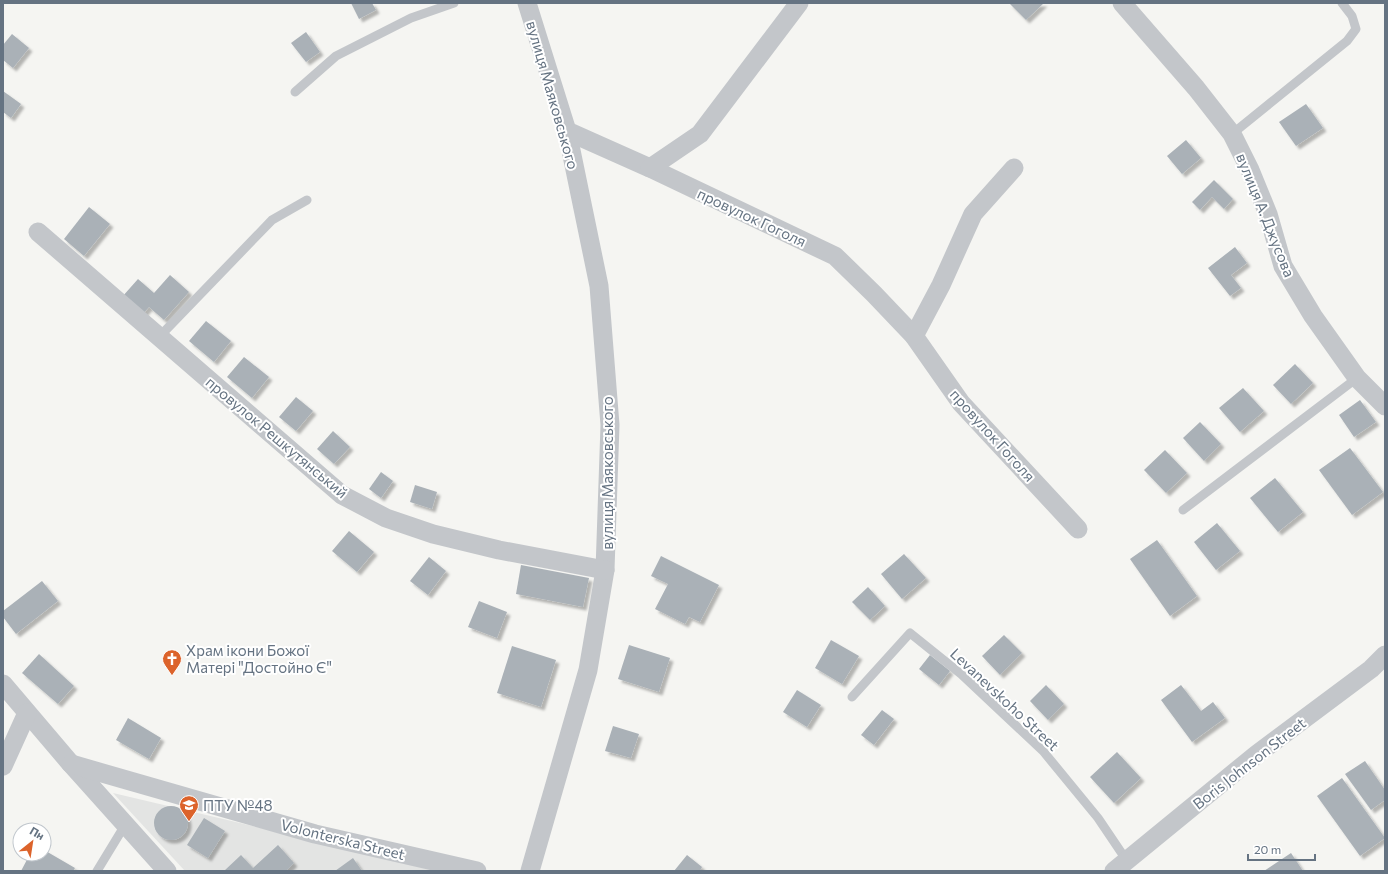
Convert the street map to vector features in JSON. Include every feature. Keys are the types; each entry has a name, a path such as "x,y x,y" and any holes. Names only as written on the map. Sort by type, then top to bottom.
{"street":[{"name":"вулиця Маяковського","path":"527,3 567,131 599,286 610,425 605,570 588,670 530,871"},
{"path":"650,168 700,134 799,3"},
{"name":"вулиця А. Джусова","path":"1122,3 1196,88 1232,134 1250,170 1268,214 1283,266 1313,316 1357,378 1385,406"},
{"name":"провулок Гоголя","path":"567,131 650,168 835,256 914,336 961,403 1078,529"},
{"path":"914,336 941,285 973,214 1014,168"},
{"name":"провулок Решкутянський","path":"38,232 342,495 386,518 433,534 499,550 605,570"},
{"name":"Boris Johnson Street","path":"1120,866 1257,754 1371,669 1385,655"},
{"path":"3,684 71,764 167,871"},
{"path":"3,766 27,713"},
{"name":"Volonterska Street","path":"71,764 315,834 477,871"}],"lane":[{"path":"295,92 336,56 411,18 454,3"},
{"path":"1232,134 1347,41 1356,29 1352,16 1342,3"},
{"path":"160,336 272,220 307,200"},
{"path":"1183,510 1357,378"},
{"name":"Levanevskoho Street","path":"852,697 910,633 961,674 1043,751 1098,818 1120,866"},
{"path":"97,871 125,825"}],"shaded area":[{"name":"ПТУ №48","path":"113,793 363,852 441,871 185,871"}],"building":[{"path":"351,3 372,3 376,10 359,19"},
{"path":"1009,3 1044,3 1026,20"},
{"path":"306,32 320,52 306,62 291,43"},
{"path":"12,34 29,48 13,68 3,60 3,45"},
{"path":"3,91 21,104 11,118 3,112"},
{"path":"1306,104 1323,128 1296,146 1279,122"},
{"path":"1186,140 1201,158 1182,174 1167,156"},
{"path":"1214,180 1233,199 1224,209 1212,197 1200,210 1192,202"},
{"path":"89,207 110,224 84,256 64,239"},
{"path":"1235,247 1247,263 1231,275 1241,288 1230,296 1208,268"},
{"path":"170,275 189,292 164,320 149,307 142,315 122,297 138,279 154,293"},
{"path":"206,321 231,341 214,362 189,341"},
{"path":"244,357 269,377 252,398 227,377"},
{"path":"1295,364 1313,383 1291,404 1273,385"},
{"path":"1243,388 1264,411 1240,432 1219,408"},
{"path":"296,397 313,411 296,431 279,417"},
{"path":"1360,400 1376,422 1354,437 1339,415"},
{"path":"1200,422 1221,444 1204,461 1183,438"},
{"path":"333,431 350,447 334,464 317,449"},
{"path":"1350,448 1383,492 1352,515 1319,470"},
{"path":"1165,450 1187,473 1166,493 1144,470"},
{"path":"381,472 393,481 381,498 369,489"},
{"path":"1275,478 1303,512 1278,532 1250,498"},
{"path":"415,485 437,492 432,509 410,502"},
{"path":"1217,523 1240,551 1216,570 1194,542"},
{"path":"349,531 374,552 357,572 332,551"},
{"path":"1157,540 1197,596 1170,616 1130,559"},
{"path":"904,554 926,578 902,599 881,574"},
{"path":"661,556 719,585 700,622 689,617 685,624 655,609 668,584 651,576"},
{"path":"429,557 446,571 428,595 410,581"},
{"path":"521,565 589,578 583,607 516,594"},
{"path":"42,581 58,601 16,634 3,617 3,611"},
{"path":"868,587 885,606 870,620 852,602"},
{"path":"479,601 507,612 497,638 468,627"},
{"path":"1004,635 1022,653 1000,675 982,656"},
{"path":"831,640 859,656 842,684 815,668"},
{"path":"629,645 670,658 659,692 618,679"},
{"path":"512,646 556,660 541,707 497,693"},
{"path":"39,654 74,686 58,704 22,673"},
{"path":"930,655 950,671 939,685 919,669"},
{"path":"1046,685 1064,704 1048,720 1030,701"},
{"path":"1181,685 1201,711 1213,702 1225,718 1192,742 1161,700"},
{"path":"797,690 821,705 807,727 783,712"},
{"path":"882,710 894,719 874,745 861,735"},
{"path":"128,718 161,738 149,759 116,740"},
{"path":"613,726 639,734 631,758 605,751"},
{"path":"1117,752 1141,778 1114,803 1090,777"},
{"path":"1365,761 1385,790 1385,800 1371,810 1345,774"},
{"path":"1342,778 1385,838 1360,856 1317,796"},
{"path":"171,806 183,811 188,823 183,835 171,840 159,835 154,823 159,811"},
{"path":"204,818 225,831 208,858 187,845"},
{"path":"278,845 294,863 286,871 224,871 241,855 253,868"},
{"path":"1291,853 1303,871 1264,871"},
{"path":"52,855 75,868 73,871 21,871 26,862 52,862"},
{"path":"687,855 702,867 700,871 674,871"},
{"path":"353,858 362,871 335,871"}],"place":[{"name":"Храм ікони Божої Матері \"Достойно Є\"","path":"172,676"},
{"name":"ПТУ №48","path":"189,822"}]}
